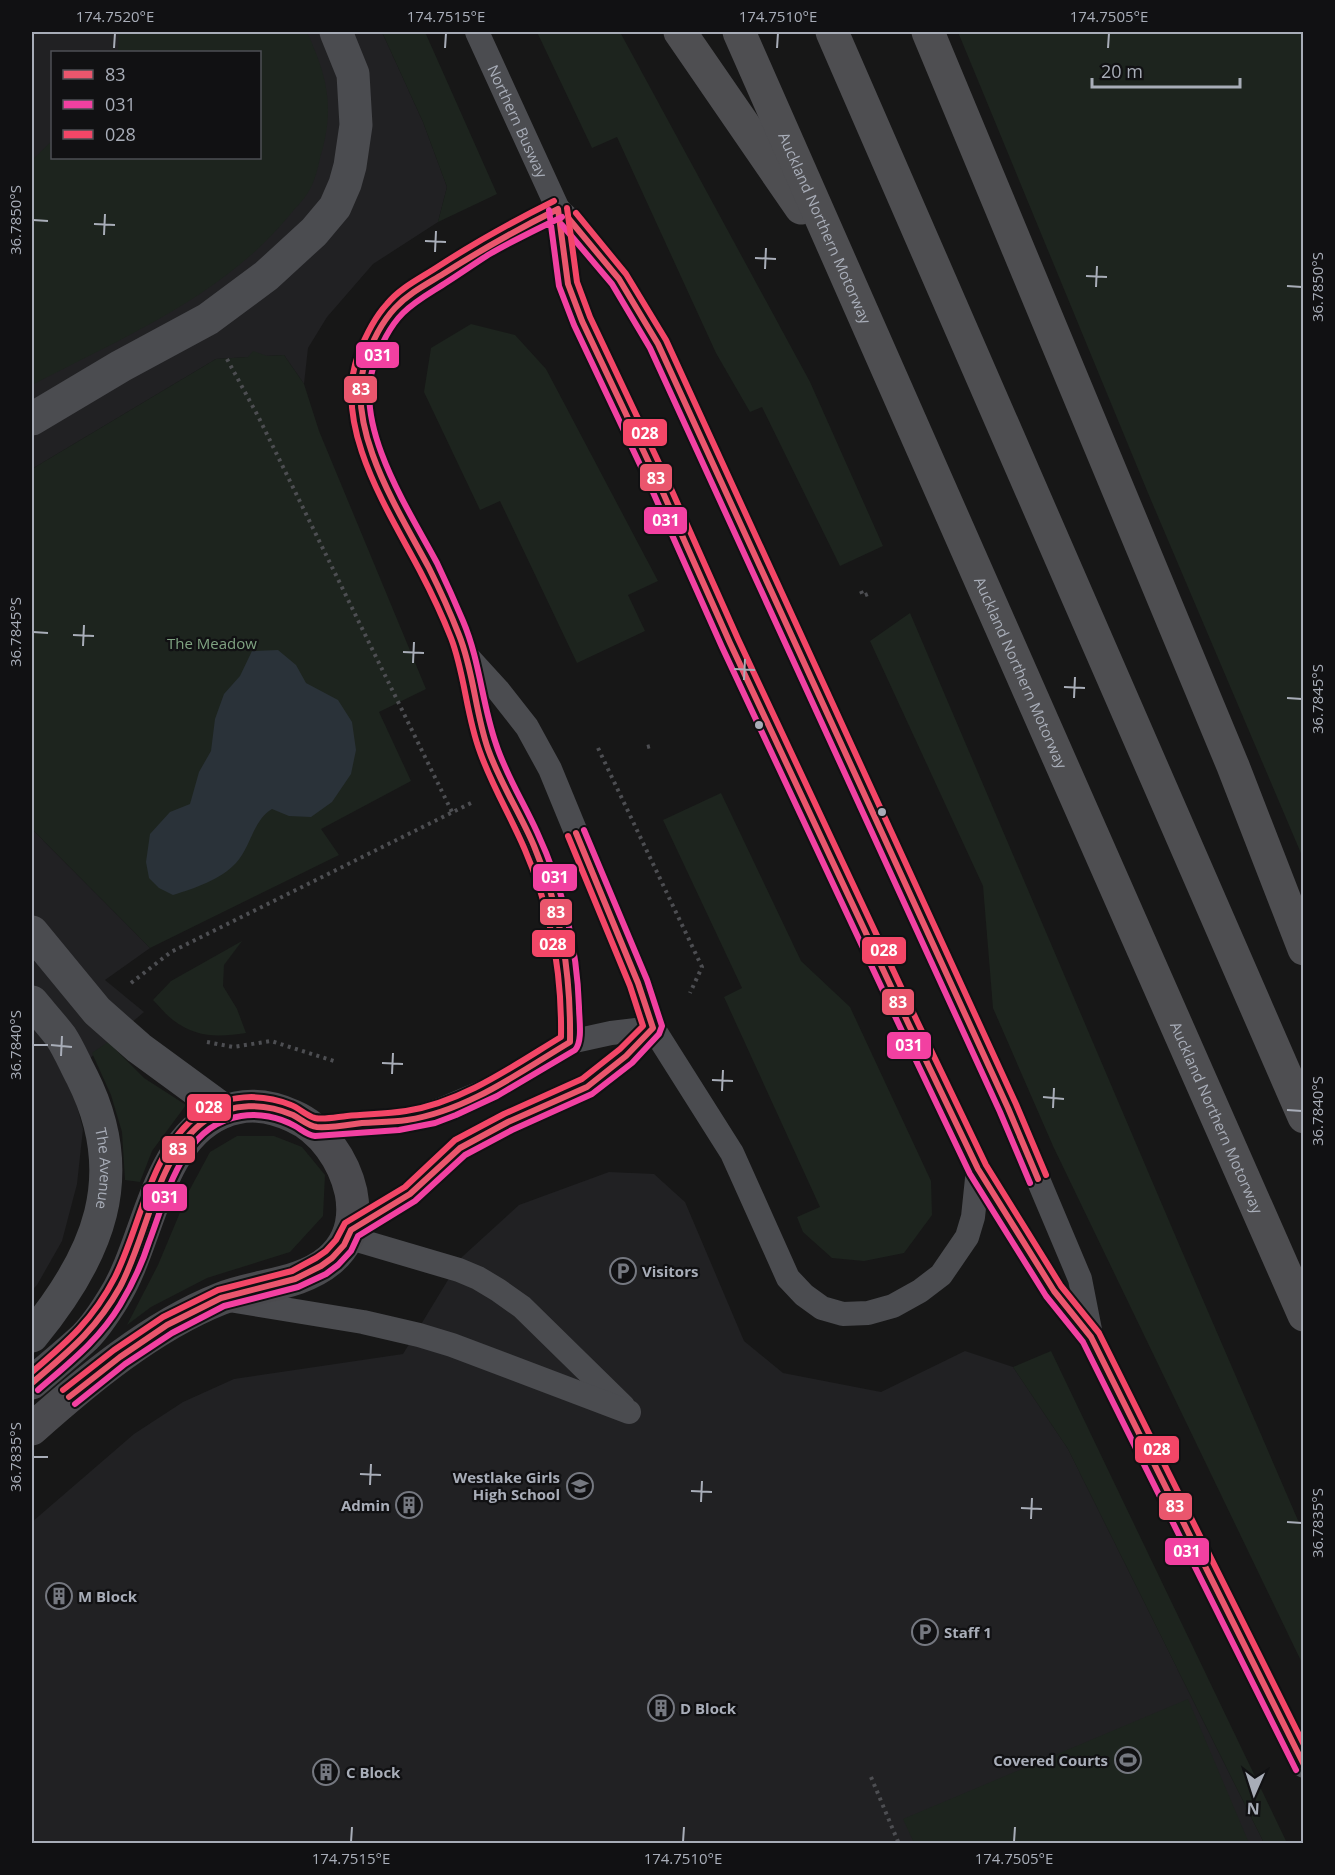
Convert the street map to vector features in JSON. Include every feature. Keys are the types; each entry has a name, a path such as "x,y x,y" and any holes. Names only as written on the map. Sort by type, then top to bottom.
{"highway":[{"path":"680,32 846,274"},
{"name":"Auckland Northern Motorway","path":"739,32 1304,1315"},
{"path":"832,32 1304,1117"},
{"path":"928,32 1233,766 1304,949"}],"street":[{"path":"32,419 121,366 208,319 266,276 315,232 335,207 350,166 356,125 353,74 336,32"},
{"path":"32,932 97,1011 139,1048 225,1112"},
{"name":"The Avenue","path":"32,1002 62,1039 90,1095 102,1128 106,1165 104,1198 97,1229 80,1269 57,1305 32,1336"},
{"path":"32,1383 86,1336 113,1300 126,1277 169,1166 183,1142 196,1128 208,1119 240,1106 272,1107 298,1118 326,1141 345,1172 353,1212 349,1234 344,1245 332,1258 295,1279 221,1298 167,1325 120,1357 32,1429"}],"lane":[{"name":"Northern Busway","path":"477,32 558,209 568,284 582,321 660,486 730,643 978,1169 1054,1291 1091,1337 1304,1766"},
{"name":"Northern Busway","path":"558,209 572,222 619,279 658,344 1008,1108 1080,1279 1091,1337"},
{"path":"558,209 496,240 420,288 395,308 380,329 362,371 360,392 369,447 382,478 440,591 467,656 475,700 488,749 534,845 548,880 566,952 571,1002 570,1042"},
{"path":"467,656 498,690 526,727 549,769 638,983 653,1028 732,1153 788,1278 804,1295 822,1308 843,1314 868,1313 892,1306 920,1291 941,1275 967,1237 973,1216 978,1169"},
{"path":"313,1128 406,1119 440,1110 492,1088 570,1042 611,1033 653,1028"},
{"path":"349,1234 410,1194 460,1149 508,1122 586,1087 626,1056 653,1028"},
{"path":"221,1298 338,1318 419,1335 452,1345 629,1412 522,1308 498,1290 459,1270 349,1234"}],"path":[{"path":"128,986 171,952 452,812 259,418 226,357"},
{"path":"861,591 864,596 868,594"},
{"path":"598,748 702,968 690,993"},
{"path":"201,1041 233,1047 271,1041 337,1062"},
{"path":"871,1777 899,1844"}],"shaded area":[{"path":"32,32 382,32 423,122 447,187 438,222 373,264 327,317 308,348 304,384 284,355 216,359 32,469"},
{"path":"278,650 296,665 306,683 338,700 352,722 356,750 351,774 332,802 311,817 289,816 272,809 260,820 241,857 230,869 207,883 173,895 159,888 149,878 146,862 150,834 170,812 190,804 199,772 211,751 215,719 224,694 240,676 252,651"},
{"path":"32,829 150,948 105,980 144,1012 69,1076 83,1129 77,1184 62,1241 32,1290"},
{"name":"Westlake Girls High School","path":"609,1172 654,1174 685,1202 744,1341 783,1373 881,1392 965,1351 1013,1367 1068,1449 1264,1843 32,1843 32,1522 134,1434 183,1402 234,1379 403,1354 462,1257 519,1205"}],"green space":[{"path":"119,32 307,32 320,64 327,94 325,140 310,189 262,245 233,270 202,293 169,313 32,385 32,160 51,142 51,159 261,159 261,51 118,51"},
{"path":"382,32 425,32 497,194 438,222 447,187 423,122"},
{"path":"537,32 620,32 810,382 883,546 840,566 762,407 750,412 716,353 617,137 592,148"},
{"path":"958,32 1303,32 1303,858 1148,493"},
{"path":"471,324 515,335 546,369 658,581 628,595 645,631 577,663 500,501 480,510 424,392 431,348"},
{"name":"The Meadow","path":"253,351 267,356 284,355 304,384 319,431 426,689 379,712 411,781 321,829 339,855 150,948 32,829 32,469 216,359 248,357"},
{"path":"910,613 1303,1532 1303,1665 1053,1146 993,1008 983,886 870,641"},
{"path":"721,793 801,961 850,1007 931,1181 932,1215 904,1253 864,1261 832,1258 803,1232 797,1217 820,1207 724,997 742,988 663,820"},
{"path":"242,941 224,965 223,986 237,1009 246,1033 208,1035 190,1030 170,1018 153,1000 171,981"},
{"path":"108,1042 144,1078 186,1105 152,1151 140,1182 125,1180 122,1132 111,1095 92,1053"},
{"path":"237,1136 274,1136 302,1147 325,1175 323,1216 290,1252 207,1278 151,1307 127,1325 158,1265 189,1191 210,1152"},
{"path":"1051,1351 1287,1843 1264,1843 1068,1449 1013,1367"},
{"name":"Covered Courts","path":"1188,1699 1249,1843 914,1843 903,1819"}],"transit line":[{"name":"028","path":"32,1372 68,1340 98,1306 115,1277 149,1189 169,1147 200,1113 221,1102 244,1097 280,1101 319,1119 406,1111 448,1100 467,1091 506,1071 561,1037 557,965 542,895 525,850 490,777 475,738 456,652 448,629 379,495 367,467 352,410 352,382 358,355 370,328 382,309 412,283 481,240 554,201"},
{"name":"028","path":"567,208 577,282 590,317 668,482 738,639 986,1165 1061,1286 1099,1333 1304,1745"},
{"name":"83","path":"558,209 568,284 582,321 660,486 730,643 978,1169 1054,1291 1091,1337 1304,1765"},
{"name":"83","path":"32,1383 80,1340 111,1302 130,1266 164,1175 175,1154 189,1135 206,1120 227,1110 249,1106 282,1111 317,1127 401,1121 429,1115 472,1099 570,1042 566,967 558,918 551,894 534,846 488,749 468,663 456,626 378,469 368,442 362,415 361,388 365,363 373,341 385,320 400,303 418,289 471,257 558,209"},
{"name":"031","path":"549,210 559,286 574,325 652,490 722,647 970,1174 1046,1296 1083,1342 1296,1770"},
{"name":"028","path":"576,213 626,274 666,340 1016,1104 1046,1175"},
{"name":"031","path":"38,1390 83,1350 112,1318 140,1266 170,1184 180,1165 191,1147 204,1133 221,1122 248,1115 269,1116 315,1136 399,1130 435,1123 497,1096 575,1050 577,1046 580,1030 578,984 572,940 561,896 546,853 500,755 463,621 437,563 400,495 378,443 371,417 369,392 373,368 381,346 393,325 408,308 488,255 562,217"},
{"name":"83","path":"569,219 619,279 658,344 1008,1108 1038,1179"},
{"name":"031","path":"562,225 612,284 650,348 1000,1112 1030,1183"},
{"name":"031","path":"75,1404 125,1364 172,1333 224,1306 298,1287 326,1274 351,1251 358,1236 415,1201 465,1155 512,1130 592,1094 632,1063 659,1034 662,1026 647,980 584,830"},
{"name":"83","path":"69,1397 120,1357 167,1325 221,1298 295,1279 321,1266 344,1245 351,1230 410,1194 460,1148 508,1122 587,1087 626,1056 653,1028 638,983 576,833"},
{"name":"028","path":"63,1390 114,1350 163,1317 218,1290 292,1271 316,1258 336,1240 345,1223 405,1187 455,1140 504,1114 582,1079 620,1049 643,1026 630,986 568,836"}],"place":[{"name":"Visitors","path":"623,1271"},
{"name":"Westlake Girls High School","path":"580,1486"},
{"name":"Admin","path":"409,1505"},
{"name":"M Block","path":"59,1596"},
{"name":"Staff 1","path":"925,1632"},
{"name":"D Block","path":"661,1708"},
{"name":"Covered Courts","path":"1128,1760"},
{"name":"C Block","path":"326,1772"}]}
